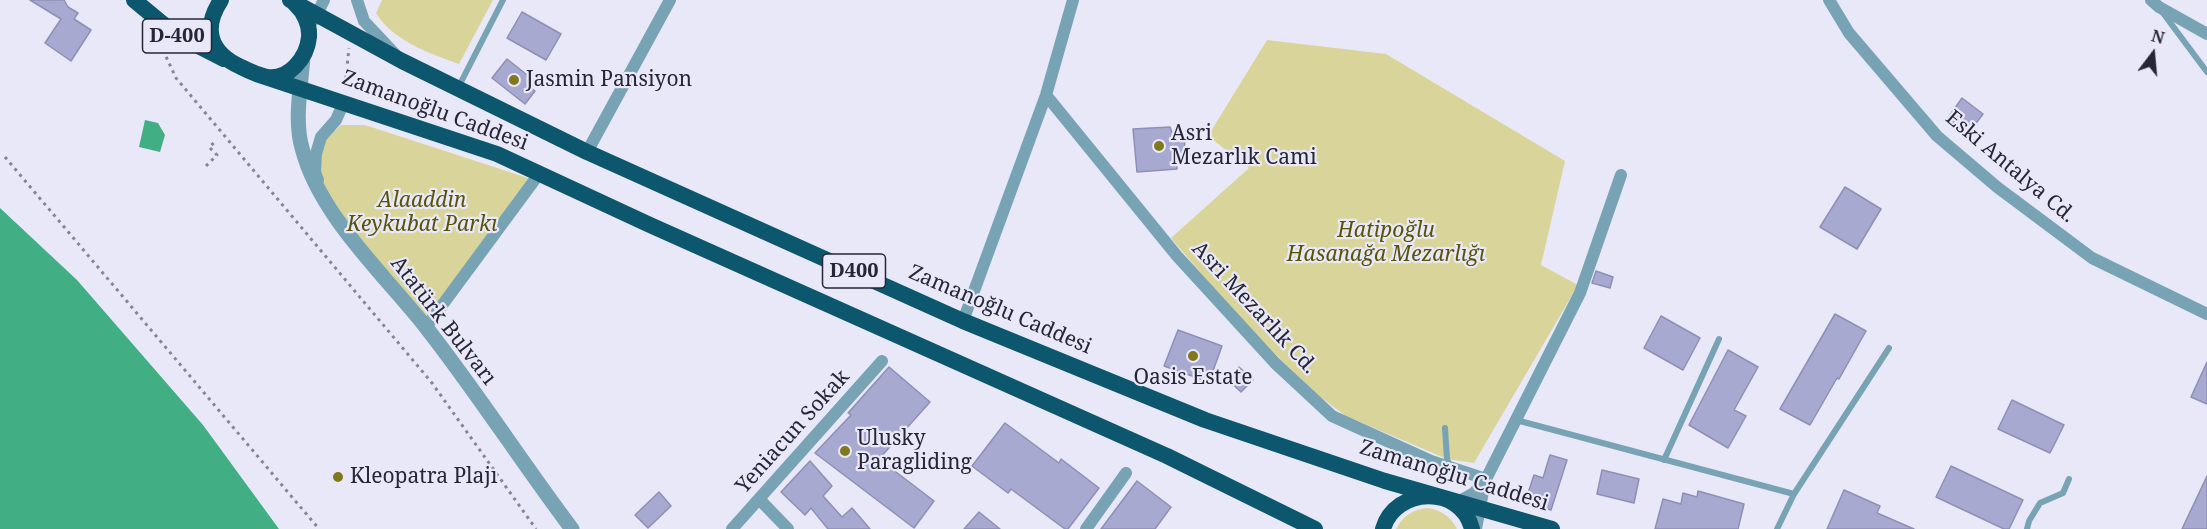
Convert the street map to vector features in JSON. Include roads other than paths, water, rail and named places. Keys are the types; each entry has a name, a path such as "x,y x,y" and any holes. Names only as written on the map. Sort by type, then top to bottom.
{"highway":[{"name":"D-400","path":"134,0 175,34 227,61"},
{"path":"220,0 210,24 212,38 218,51 227,61"},
{"path":"256,74 269,77 282,75 294,68 303,57 308,45 309,32 306,18 290,0"},
{"name":"Zamanoğlu Caddesi","path":"290,0 320,7 350,32 402,61 587,152 963,321 1205,420 1385,481 1552,529"},
{"name":"Zamanoğlu Caddesi","path":"227,61 256,74 497,154 1167,456 1315,529"},
{"path":"1383,529 1395,508 1407,500 1422,495 1438,496 1452,502 1463,512 1474,529"}],"street":[{"path":"357,0 364,21 402,61"},
{"path":"587,152 670,0"},
{"path":"963,321 1046,94 1073,0"},
{"name":"Eski Antalya Cd.","path":"1829,0 1849,33 1937,136 1997,187 2092,258 2207,314"},
{"path":"2155,4 2207,34"},
{"path":"309,32 320,7"},
{"name":"Atatürk Bulvarı","path":"303,57 299,111 301,147 314,183 345,231 426,327 573,529"},
{"name":"Asri Mezarlık Cd.","path":"1046,94 1177,256 1275,363 1332,416 1431,461 1486,479"},
{"path":"324,198 315,172 316,153 321,137 336,120 344,102"},
{"path":"426,327 539,174"},
{"path":"1458,502 1474,493 1486,479 1580,292 1621,176"},
{"name":"Yeniacun Sokak","path":"732,529 882,361"},
{"path":"1086,529 1126,473"},
{"path":"1474,529 1486,479"},
{"path":"759,499 788,529"}],"lane":[{"path":"457,88 503,0"},
{"path":"2155,4 2207,72"},
{"path":"1664,460 1719,339"},
{"path":"1777,529 1794,494 1889,348"},
{"path":"1515,420 1794,494"},
{"path":"1445,428 1447,459 1451,466"},
{"path":"2027,529 2040,503 2063,493 2069,479"}],"place":[{"name":"Jasmin Pansiyon","path":"514,80"},
{"name":"Asri Mezarlık Cami","path":"1159,146"},
{"name":"Oasis Estate","path":"1193,356"},
{"name":"Ulusky Paragliding","path":"845,451"},
{"name":"Kleopatra Plajı","path":"338,477"}],"park label":[{"name":"Alaaddin Keykubat Parkı","path":"422,213"},
{"name":"Hatipoğlu Hasanağa Mezarlığı","path":"1386,243"}]}
